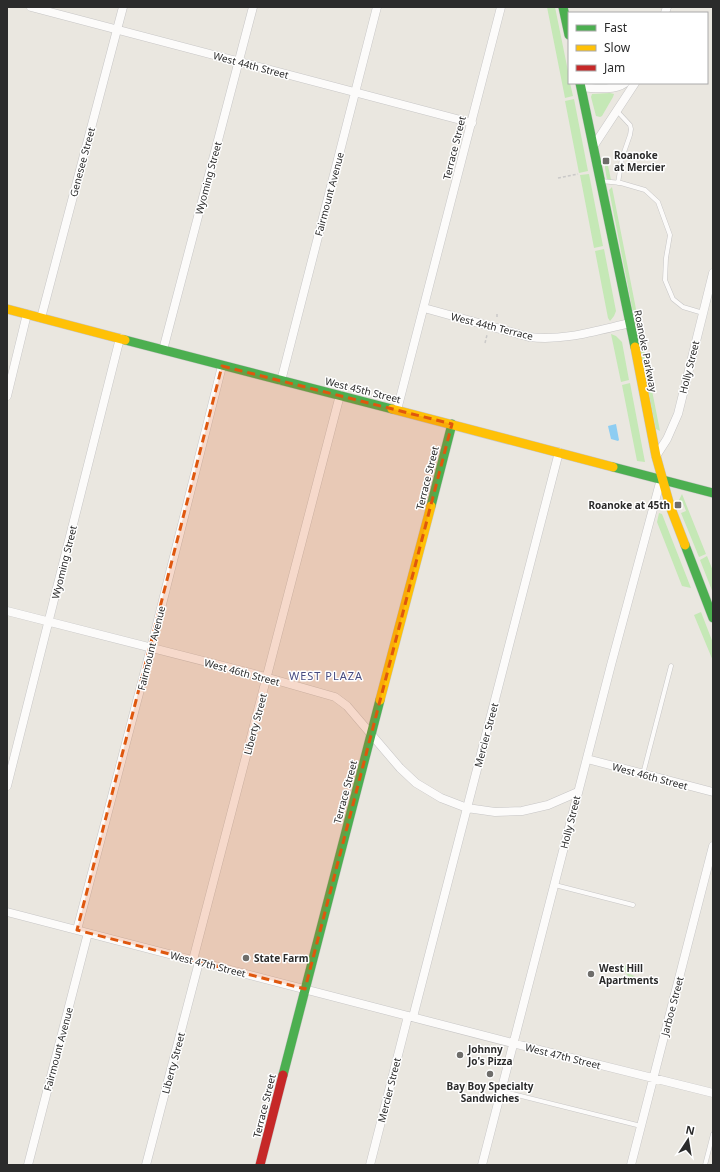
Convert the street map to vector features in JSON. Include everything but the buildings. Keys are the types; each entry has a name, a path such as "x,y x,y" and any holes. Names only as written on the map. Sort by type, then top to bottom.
{"street":[{"name":"West 44th Street","path":"31,7 472,123"},
{"name":"Genesee Street","path":"41,318 123,7"},
{"name":"Wyoming Street","path":"163,350 253,7"},
{"name":"Fairmount Avenue","path":"281,380 378,7"},
{"name":"Terrace Street","path":"397,410 501,7"},
{"path":"563,7 568,30"},
{"path":"580,85 612,88 624,84"},
{"path":"594,147 634,84"},
{"name":"Roanoke Parkway","path":"580,85 594,147 661,479 713,618"},
{"name":"Holly Street","path":"656,456 667,439 678,414 713,273"},
{"name":"West 44th Terrace","path":"424,308 529,337 545,339 568,337 630,324"},
{"name":"West 45th Street","path":"7,309 222,366 340,395 713,492"},
{"path":"7,396 27,314"},
{"name":"Wyoming Street","path":"7,786 120,338"},
{"name":"Fairmount Avenue","path":"77,930 151,648 222,366"},
{"name":"Liberty Street","path":"146,1165 267,678 340,395"},
{"name":"Terrace Street","path":"260,1165 452,424"},
{"name":"Mercier Street","path":"370,1165 467,808 560,452"},
{"name":"Holly Street","path":"482,1165 512,1043 661,479"},
{"name":"West 46th Street","path":"7,611 335,697 347,706 400,768 416,783 441,798 467,808 495,812 522,811 548,804 578,792"},
{"name":"West 46th Street","path":"587,759 713,792"},
{"name":"Jarboe Street","path":"631,1165 713,846"},
{"name":"West 47th Street","path":"7,912 512,1043 713,1093"},
{"name":"Fairmount Avenue","path":"28,1165 88,933"}],"lane":[{"path":"617,111 630,125 631,129 622,158 618,183"},
{"path":"600,181 618,183 645,190 658,202 670,235 664,280 673,299 683,307 703,313"},
{"path":"643,774 671,666"},
{"path":"554,885 633,905"},
{"path":"500,1091 641,1126"},
{"path":"705,1165 713,1134"}],"path":[{"path":"558,178 578,174"},
{"path":"485,342 488,334"}],"highlighted area":[{"path":"222,366 452,424 305,989 77,930"}],"green space":[{"path":"547,7 555,7 568,71 568,84 570,84 573,96 565,98"},
{"path":"592,94 614,94 613,97 602,116 596,116 591,97"},
{"path":"574,99 588,171 579,173 565,101"},
{"path":"606,156 611,180 607,180 605,168"},
{"path":"589,174 603,246 594,248 580,175"},
{"path":"612,187 660,431 656,429 609,190"},
{"path":"604,249 616,311 610,321 608,318 595,251"},
{"path":"611,334 616,336 622,342 629,380 621,382"},
{"path":"630,383 645,462 637,461 622,385"},
{"path":"682,494 706,554 699,557 681,513 686,511 683,503 680,504 679,500"},
{"path":"659,513 662,514 691,588 682,586 657,522"},
{"path":"707,556 713,571 713,593 700,560"},
{"path":"701,612 713,643 713,661 694,615"},
{"path":"624,965 631,967 629,974 635,976 634,982 631,981 623,968"}],"water":[{"path":"616,424 618,441 611,439 608,426"}],"traffic: fast":[{"path":"563,7 568,30"},
{"path":"580,84 635,347"},
{"path":"125,340 392,409"},
{"path":"431,506 452,424"},
{"path":"613,467 713,493"},
{"path":"685,545 713,618"},
{"path":"283,1075 380,700"}],"traffic: slow":[{"path":"7,309 125,340"},
{"path":"635,347 656,456 670,506 685,545"},
{"path":"392,409 613,467"},
{"path":"380,700 431,506"}],"traffic: jam":[{"path":"260,1165 283,1075"}],"place":[{"name":"Roanoke at Mercier","path":"606,161"},
{"name":"Roanoke at 45th","path":"678,505"},
{"name":"State Farm","path":"246,958"},
{"name":"West Hill Apartments","path":"591,974"},
{"name":"Johnny Jo's Pizza","path":"460,1055"},
{"name":"Bay Boy Specialty Sandwiches","path":"490,1074"}],"district":[{"name":"WEST PLAZA","path":"326,675"}]}
